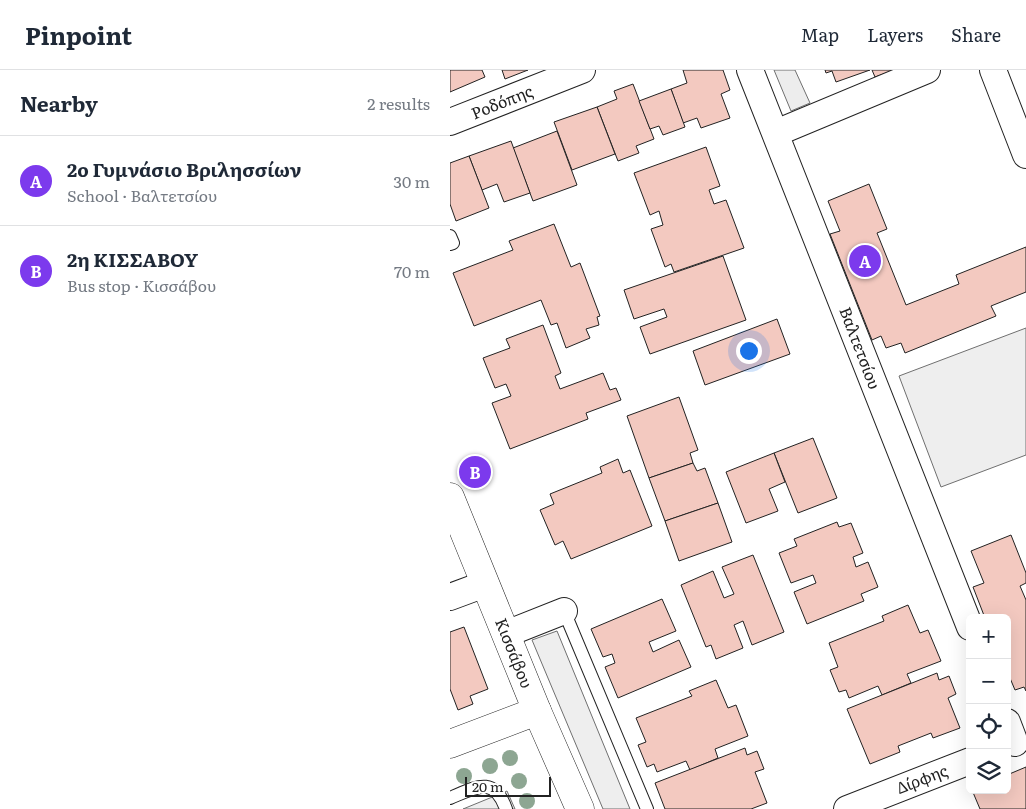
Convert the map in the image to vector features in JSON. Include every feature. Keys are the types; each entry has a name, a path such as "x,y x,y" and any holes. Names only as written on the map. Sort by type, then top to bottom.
{"street":[{"name":"Ροδόπης","path":"450,122 582,70"},
{"name":"Βαλτετσίου","path":"750,70 966,617"},
{"path":"776,133 927,70"},
{"path":"993,70 1026,155"},
{"name":"Κισσάβου","path":"450,497 537,711 580,809"},
{"path":"450,597 486,584"},
{"path":"506,634 564,611"},
{"path":"450,744 537,711"},
{"name":"Δίρφης","path":"847,809 966,763"}],"lane":[{"path":"450,236 453,243 450,244"},
{"path":"564,611 647,809"},
{"path":"450,798 475,787 486,786 495,789 501,796 506,809"}],"shaded area":[{"path":"774,70 795,70 810,103 791,111"},
{"path":"1026,328 1026,455 941,487 899,376"},
{"path":"557,631 630,809 603,809 532,640"},
{"path":"507,791 515,809 463,809"}],"building":[{"path":"450,70 482,70 485,77 450,92"},
{"path":"502,70 528,70 505,79"},
{"path":"683,70 723,70 730,90 721,94 730,118 701,128 697,118 683,123 671,89 687,83"},
{"path":"825,70 870,70 836,82 832,71 826,73"},
{"path":"872,70 895,70 875,77"},
{"path":"633,84 654,139 636,146 639,153 618,161 597,107 617,99 614,91"},
{"path":"671,89 685,127 663,135 659,126 650,129 639,101"},
{"path":"597,107 615,154 572,170 554,122"},
{"path":"557,131 577,185 533,201 513,148"},
{"path":"511,141 530,193 504,202 497,184 482,190 469,156"},
{"path":"706,147 720,186 709,190 714,204 726,200 744,248 674,272 671,264 665,267 651,229 663,225 659,211 650,215 634,173"},
{"path":"469,156 489,208 456,221 450,204 450,163"},
{"path":"869,184 887,229 877,233 906,305 959,284 956,275 1026,247 1026,292 991,306 996,316 905,353 901,343 886,348 881,336 872,340 830,234 840,231 828,201"},
{"path":"554,224 571,267 580,263 600,316 597,317 599,325 586,329 590,338 566,348 557,323 551,325 541,300 474,326 453,273 513,250 509,241"},
{"path":"723,256 746,320 650,354 640,327 667,317 664,309 634,319 624,290"},
{"path":"777,319 790,354 705,385 693,351"},
{"path":"543,325 561,373 555,376 560,389 603,373 610,390 616,388 621,400 586,413 588,419 510,449 492,403 511,396 506,384 495,388 483,358 510,348 506,339"},
{"path":"679,397 698,450 690,453 693,463 649,478 627,416"},
{"path":"813,438 837,498 798,513 774,453"},
{"path":"774,453 785,482 769,489 778,511 746,523 726,472"},
{"path":"618,459 623,473 630,470 652,526 571,559 563,541 555,545 540,510 554,504 550,494 602,473 600,467"},
{"path":"693,463 697,471 705,468 718,503 665,521 649,478"},
{"path":"718,503 732,542 679,561 665,521"},
{"path":"837,522 839,527 851,523 863,553 853,557 856,567 868,562 878,587 861,594 864,601 807,624 794,592 816,583 813,575 791,583 779,553 797,546 794,539"},
{"path":"1011,535 1026,573 1026,583 1020,586 1026,600 1026,691 1024,687 1015,690 1011,680 1011,614 983,614 973,587 984,583 971,551"},
{"path":"753,555 784,632 752,645 743,621 734,625 743,648 716,659 711,645 706,647 681,585 713,571 724,598 734,594 722,567"},
{"path":"662,599 676,631 649,642 653,652 679,640 691,667 618,698 605,667 615,663 612,654 603,657 591,629"},
{"path":"908,605 920,633 928,630 941,661 907,674 911,683 882,695 878,686 849,698 846,690 839,692 830,670 838,667 829,643 884,621 882,616"},
{"path":"464,627 488,689 470,696 473,704 458,710 450,689 450,632"},
{"path":"937,673 939,680 949,676 956,694 948,698 960,728 933,738 931,733 898,746 900,752 870,764 847,709"},
{"path":"716,680 728,708 736,705 748,736 715,749 718,758 690,770 686,761 657,772 654,764 647,767 638,745 646,742 636,718 692,696 689,691"},
{"path":"745,748 747,755 757,751 764,769 755,772 767,803 751,809 665,809 655,783"},
{"path":"1026,767 1026,809 980,809 974,794 1011,794 1011,773"}],"place":[{"name":"2ο Γυμνάσιο Βριλησσίων","path":"865,261"},
{"name":"2η ΚΙΣΣΑΒΟΥ","path":"475,472"}]}
